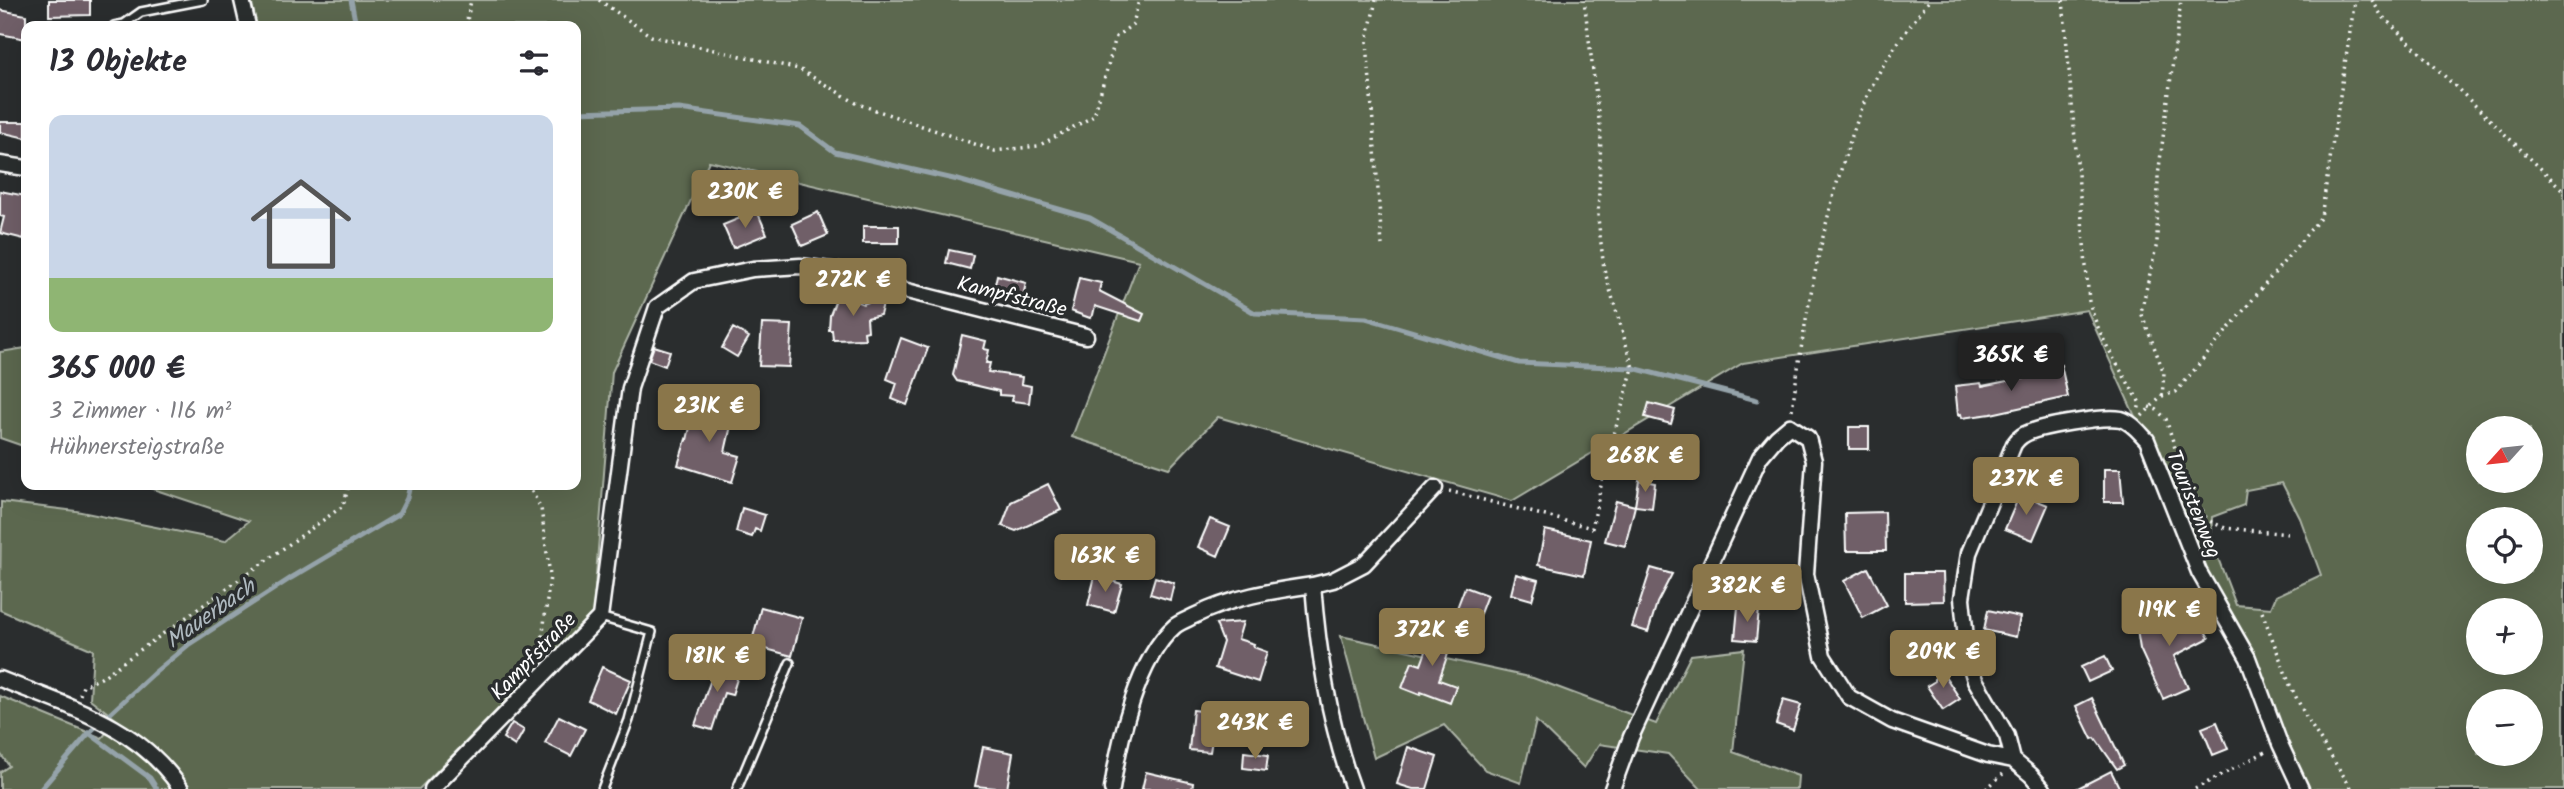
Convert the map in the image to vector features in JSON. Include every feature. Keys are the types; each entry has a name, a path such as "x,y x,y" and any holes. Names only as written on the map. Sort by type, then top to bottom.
{"street":[{"path":"242,0 247,21"},
{"path":"0,164 21,168"},
{"name":"Kampfstraße","path":"432,789 600,617 630,388 657,307 694,281 753,269 800,266 845,272 903,290 1086,336"},
{"path":"2043,789 2013,760 2007,736 1975,680 1968,659 1962,598 1969,553 2014,444 2020,436 2087,420 2121,419 2134,426"},
{"path":"1612,789 1631,737 1760,457 1790,426 1808,438 1814,461 1806,574 1823,656 1849,697 1892,721 1988,755 2013,760"},
{"name":"Touristenweg","path":"2134,426 2147,440 2199,572 2248,657 2280,744 2301,789"},
{"path":"1112,789 1132,701 1153,651 1176,625 1215,606 1264,592 1333,580 1364,564 1435,488"},
{"path":"1313,585 1316,633 1323,670 1353,789"},
{"path":"0,679 75,709 125,733 155,756 181,789"}],"lane":[{"path":"128,21 141,12 203,0"},
{"path":"600,617 652,632 629,720 602,789"},
{"path":"737,789 790,663"}],"path":[{"path":"467,21 471,0"},
{"path":"602,1 652,36 799,69 859,104 995,151 1038,146 1094,116 1116,37 1133,24 1139,0"},
{"path":"1377,0 1367,41 1382,246"},
{"path":"1435,488 1592,528 1606,462 1633,368 1604,269 1598,218 1601,135 1584,0"},
{"path":"1790,426 1803,330 1825,225 1863,106 1901,36 1930,0"},
{"path":"2063,0 2089,301 2112,357 2140,403 2134,426"},
{"path":"2162,396 2164,373 2141,312 2157,243 2158,176 2181,0"},
{"path":"2289,534 2225,528 2207,520 2179,464 2166,419 2157,410 2149,407 2162,396 2176,392 2321,217 2355,0"},
{"path":"2372,0 2381,15 2564,191"},
{"path":"75,709 83,686 101,678 133,656 343,506 348,490"},
{"path":"531,490 541,508 550,576 537,681"},
{"path":"2182,528 2207,520"},
{"path":"2262,612 2290,685 2307,719 2351,789"},
{"path":"2195,789 2280,744"}],"green space":[{"path":"251,0 2564,0 2564,789 2303,789 2087,310 1743,363 1512,501 1218,417 1169,468 1072,437 1139,261 709,161 612,372 593,613 419,789 0,789 0,772 9,766 0,753 0,696 102,738 117,720 90,699 93,650 0,610 1,502 76,511 225,541 249,521 156,490 581,490 581,21 256,21","holes":["2282,483 2300,518 2321,575 2276,596 2271,608 2236,605 2211,540 2212,517 2244,505 2246,490"]},
{"path":"21,349 21,445 0,438 0,352"},
{"path":"1341,636 1533,678 1656,724 1691,655 1744,649 1733,752 1798,776 1797,789 1701,789 1668,754 1599,744 1584,768 1536,721 1521,783 1485,770 1444,725 1374,758"}],"building":[{"path":"49,0 90,0 90,15 49,16"},
{"path":"0,10 26,15 26,21 21,21 21,38 0,34"},
{"path":"0,122 21,122 21,137 0,132"},
{"path":"0,191 21,195 21,238 0,233 4,217 0,216"},
{"path":"757,211 767,234 733,248 723,225"},
{"path":"818,212 828,235 802,246 792,224"},
{"path":"863,226 899,226 899,243 863,243"},
{"path":"949,250 973,255 970,269 946,263"},
{"path":"997,275 1026,283 1022,301 993,293"},
{"path":"1079,278 1101,283 1099,291 1144,314 1141,321 1095,306 1090,318 1071,311"},
{"path":"838,294 863,304 885,296 880,315 867,318 868,331 864,332 865,339 833,340 832,330 829,330 830,315"},
{"path":"762,324 792,325 789,367 759,366"},
{"path":"733,328 749,337 737,357 722,348"},
{"path":"962,335 986,341 984,349 989,350 986,363 990,363 988,372 1022,377 1021,384 1031,386 1029,403 1012,401 1013,396 999,395 999,391 957,381 953,375"},
{"path":"901,338 928,348 907,405 892,399 897,383 887,379"},
{"path":"654,346 670,351 665,366 649,360"},
{"path":"2061,365 2068,397 1991,414 1962,418 1961,414 1958,415 1955,386 1981,383 1982,386 2032,376 2031,371"},
{"path":"696,402 725,409 723,419 732,421 725,452 740,456 732,482 678,465"},
{"path":"1649,403 1675,410 1671,424 1645,417"},
{"path":"1849,427 1869,427 1869,449 1849,449"},
{"path":"2104,469 2120,469 2123,502 2104,502"},
{"path":"1639,480 1655,483 1652,508 1635,506"},
{"path":"1048,484 1061,510 1016,531 1002,526 1011,502"},
{"path":"2020,494 2048,505 2033,540 2005,529"},
{"path":"1616,501 1635,506 1625,546 1605,541"},
{"path":"742,508 765,515 760,531 755,529 752,537 736,532"},
{"path":"1885,512 1886,551 1846,551 1845,513"},
{"path":"1210,519 1230,527 1218,556 1198,547"},
{"path":"1545,530 1591,540 1584,575 1538,565"},
{"path":"1651,568 1672,574 1657,603 1648,632 1632,627"},
{"path":"1868,568 1887,605 1863,618 1844,581"},
{"path":"1905,573 1943,573 1944,601 1905,602"},
{"path":"1516,574 1538,580 1532,600 1511,594"},
{"path":"1095,576 1122,584 1114,612 1088,605"},
{"path":"1155,577 1174,583 1170,600 1150,594"},
{"path":"1465,587 1487,595 1473,632 1451,624"},
{"path":"2170,595 2185,630 2200,622 2209,638 2174,656 2188,688 2163,699 2140,649 2137,630 2167,625 2157,601"},
{"path":"761,607 802,618 792,656 751,645"},
{"path":"1738,607 1759,609 1756,641 1735,639"},
{"path":"1988,610 2020,617 2016,637 1984,630"},
{"path":"1243,622 1238,639 1267,652 1258,682 1215,668 1223,642 1216,624"},
{"path":"1435,626 1455,633 1439,680 1456,686 1450,703 1402,688 1412,662 1421,665"},
{"path":"2105,656 2112,671 2088,682 2081,667"},
{"path":"717,662 740,669 732,695 724,693 712,730 695,725"},
{"path":"1936,662 1960,699 1943,710 1927,686 1935,681"},
{"path":"602,667 631,680 616,714 588,700"},
{"path":"2092,698 2124,765 2117,769 2095,738 2092,739 2076,706"},
{"path":"1783,700 1801,705 1793,730 1776,724"},
{"path":"1193,710 1230,714 1228,741 1212,740 1210,752 1189,750"},
{"path":"559,716 585,729 571,756 545,743"},
{"path":"2217,722 2228,749 2213,755 2202,728"},
{"path":"512,723 524,730 515,746 503,738"},
{"path":"983,747 1013,753 1007,789 975,786"},
{"path":"1408,747 1437,757 1427,789 1413,789 1397,784"},
{"path":"1244,752 1268,755 1266,771 1243,768"},
{"path":"2111,771 2120,789 2076,789"},
{"path":"1146,772 1193,783 1192,789 1142,789"}],"waterway":[{"name":"Mauerbach","path":"351,0 355,21"},
{"path":"581,112 679,109 800,126 835,152 958,180 1090,218 1255,313 1366,318 1519,363 1633,368 1757,400"},
{"name":"Mauerbach","path":"41,789 89,733 188,645 291,578 399,514 409,490"},
{"path":"89,733 150,778 157,789"}]}
